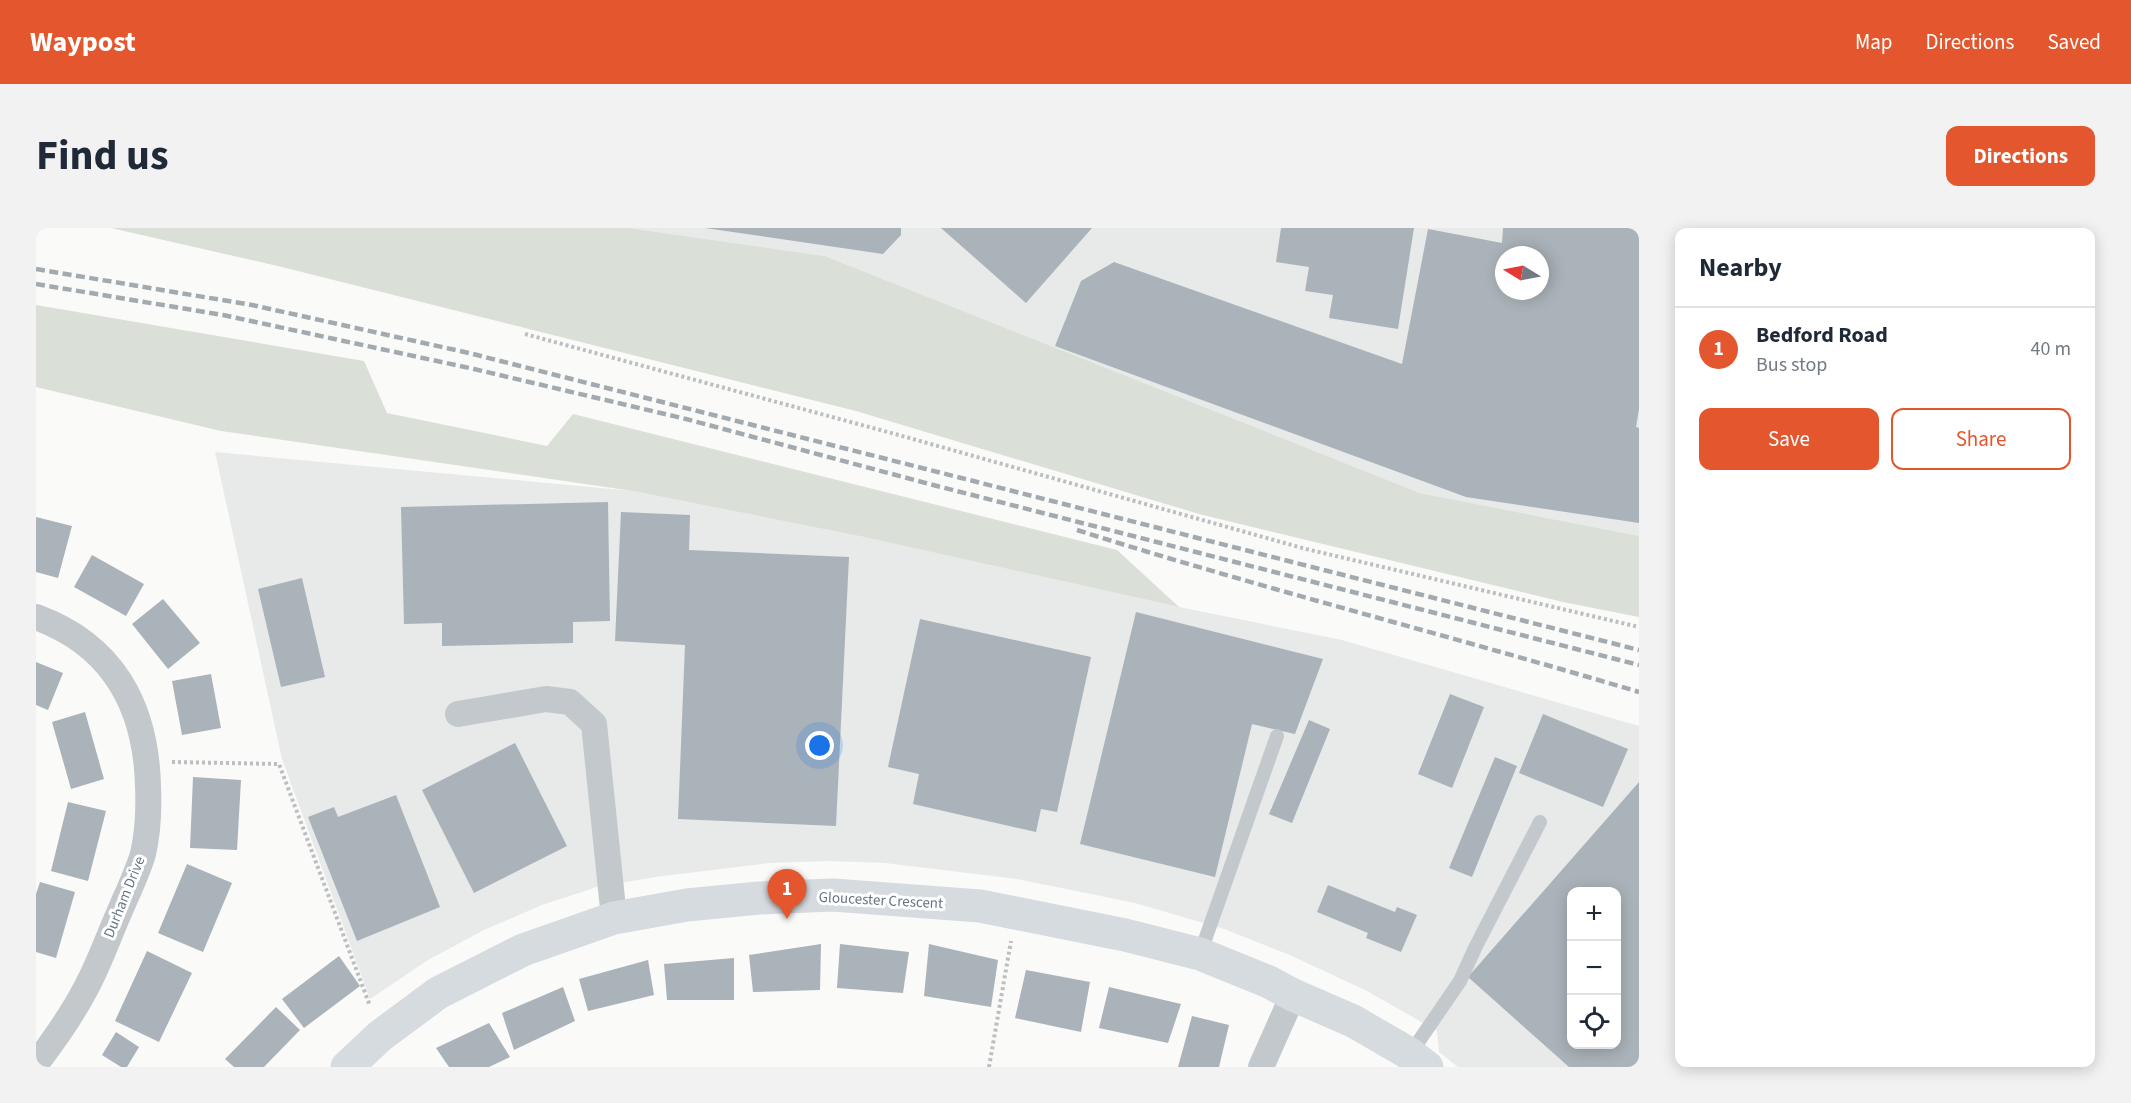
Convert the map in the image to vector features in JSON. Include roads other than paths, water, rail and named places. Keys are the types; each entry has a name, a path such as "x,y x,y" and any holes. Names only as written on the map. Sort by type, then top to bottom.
{"street":[{"name":"Durham Drive","path":"36,617 55,624 79,638 100,656 124,686 139,719 148,762 149,808 140,862 87,987 61,1031 36,1064"},
{"path":"458,714 546,699 570,702 594,724 614,918"},
{"name":"Gloucester Crescent","path":"347,1067 380,1036 438,993 523,950 614,918 699,904 759,898 833,895 980,906 1125,935 1200,954 1269,982 1353,1021 1419,1060"},
{"path":"1261,1067 1293,995"}],"lane":[{"path":"1200,954 1277,736"},
{"path":"1419,1060 1540,822"}],"railway":[{"path":"36,269 252,305 469,353 1639,650"},
{"path":"36,284 223,315 474,369 686,419 937,486 1639,665"},
{"path":"1077,530 1639,692"}],"place":[{"name":"Bedford Road","path":"787,919"}]}
